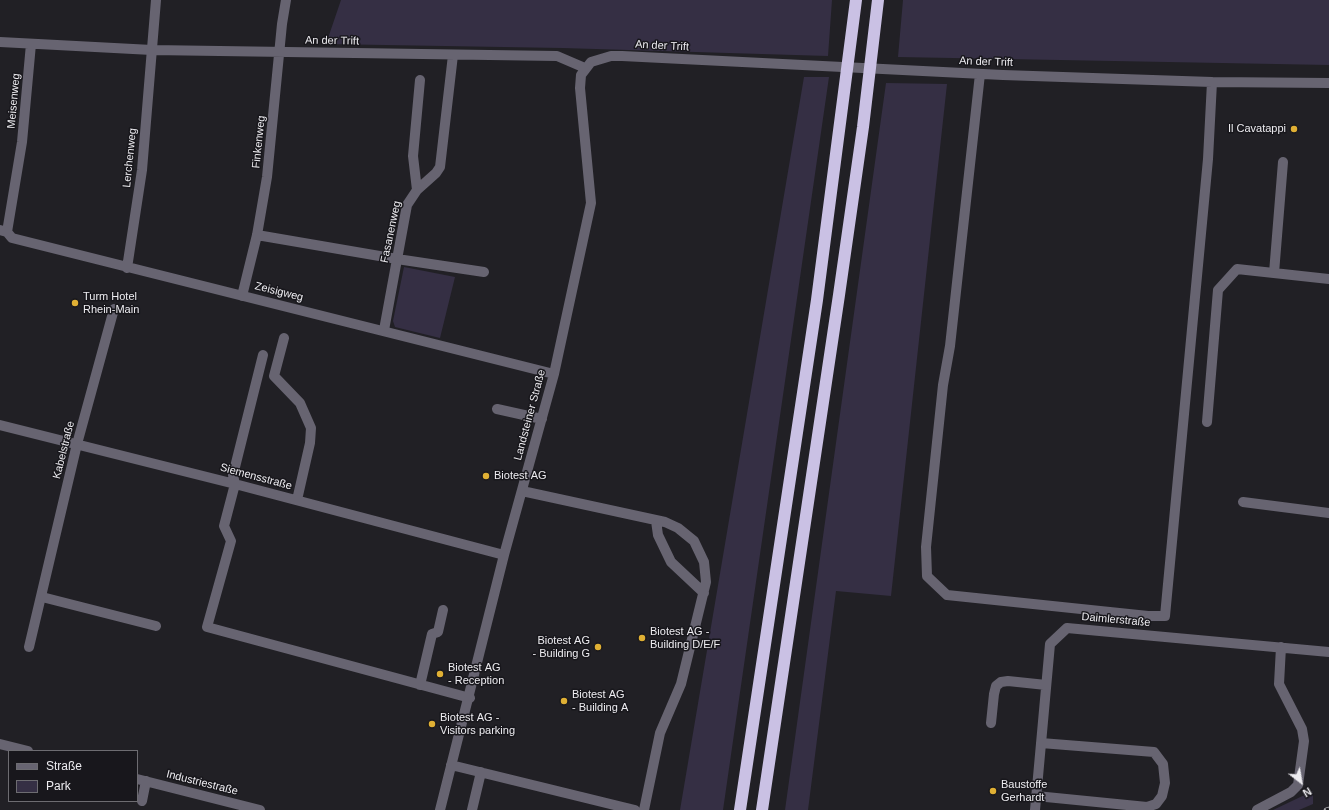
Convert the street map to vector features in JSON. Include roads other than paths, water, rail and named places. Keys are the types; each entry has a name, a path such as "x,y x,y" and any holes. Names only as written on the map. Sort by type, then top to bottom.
{"highway":[{"path":"740,810 817,300 856,0"},
{"path":"762,810 839,295 878,0"}],"street":[{"name":"Lerchenweg","path":"127,268 142,170 156,0"},
{"name":"Finkenweg","path":"242,296 257,234 267,176 279,52 286,0"},
{"name":"An der Trift","path":"0,42 152,50 557,56 585,68 590,62 598,59 622,56 980,74 1212,82 1329,83"},
{"name":"Meisenweg","path":"4,231 22,142 31,44"},
{"name":"Fasanenweg","path":"384,330 407,205 417,190 436,173 440,167 453,55"},
{"name":"Landsteiner Straße","path":"440,810 470,698 504,556 554,374 591,203 580,88 581,75 585,68"},
{"path":"980,74 950,346 943,384 926,547 927,576 947,595 1148,616 1165,616 1208,159 1212,82"},
{"path":"417,190 413,156 420,80"},
{"path":"1274,273 1283,162"},
{"name":"Zeisigweg","path":"4,231 12,238 127,268 384,330 554,374"},
{"path":"257,234 396,260 484,272"},
{"path":"1207,422 1218,290 1237,270 1329,279"},
{"name":"Kabelstraße","path":"29,647 77,444 114,309"},
{"path":"284,338 274,376 300,403 311,428 310,443 297,500"},
{"path":"263,355 233,476 235,484 224,526 231,541 207,627 470,698"},
{"path":"497,409 542,419"},
{"name":"Siemensstraße","path":"0,425 297,500 504,556"},
{"path":"522,491 656,521 678,528 694,541 704,562 706,582 704,593 681,684 660,733 644,810"},
{"path":"1243,502 1329,513"},
{"path":"656,521 658,535 671,562 704,593"},
{"path":"42,597 156,626"},
{"path":"420,685 432,634 438,632 443,610"},
{"name":"Daimlerstraße","path":"1035,810 1050,644 1067,628 1329,652"},
{"path":"1257,810 1291,792 1298,785 1304,741 1302,729 1279,684 1281,647"},
{"path":"991,723 994,694 996,686 1001,682 1008,681 1046,685"},
{"path":"0,744 24,750"},
{"path":"1036,796 1147,807 1156,804 1162,796 1165,783 1163,764 1154,752 1041,744"},
{"path":"451,765 634,810"},
{"path":"472,810 481,772"},
{"path":"142,780 142,802"},
{"name":"Industriestraße","path":"142,780 260,810"}],"place":[{"name":"Il Cavatappi","path":"1294,129"},
{"name":"Turm Hotel Rhein-Main","path":"75,303"},
{"name":"Biotest AG","path":"486,476"},
{"name":"Biotest AG - Building D/E/F","path":"642,638"},
{"name":"Biotest AG - Building G","path":"598,647"},
{"name":"Biotest AG - Reception","path":"440,674"},
{"name":"Biotest AG - Building A","path":"564,701"},
{"name":"Biotest AG - Visitors parking","path":"432,724"},
{"name":"Baustoffe Gerhardt","path":"993,791"}]}
